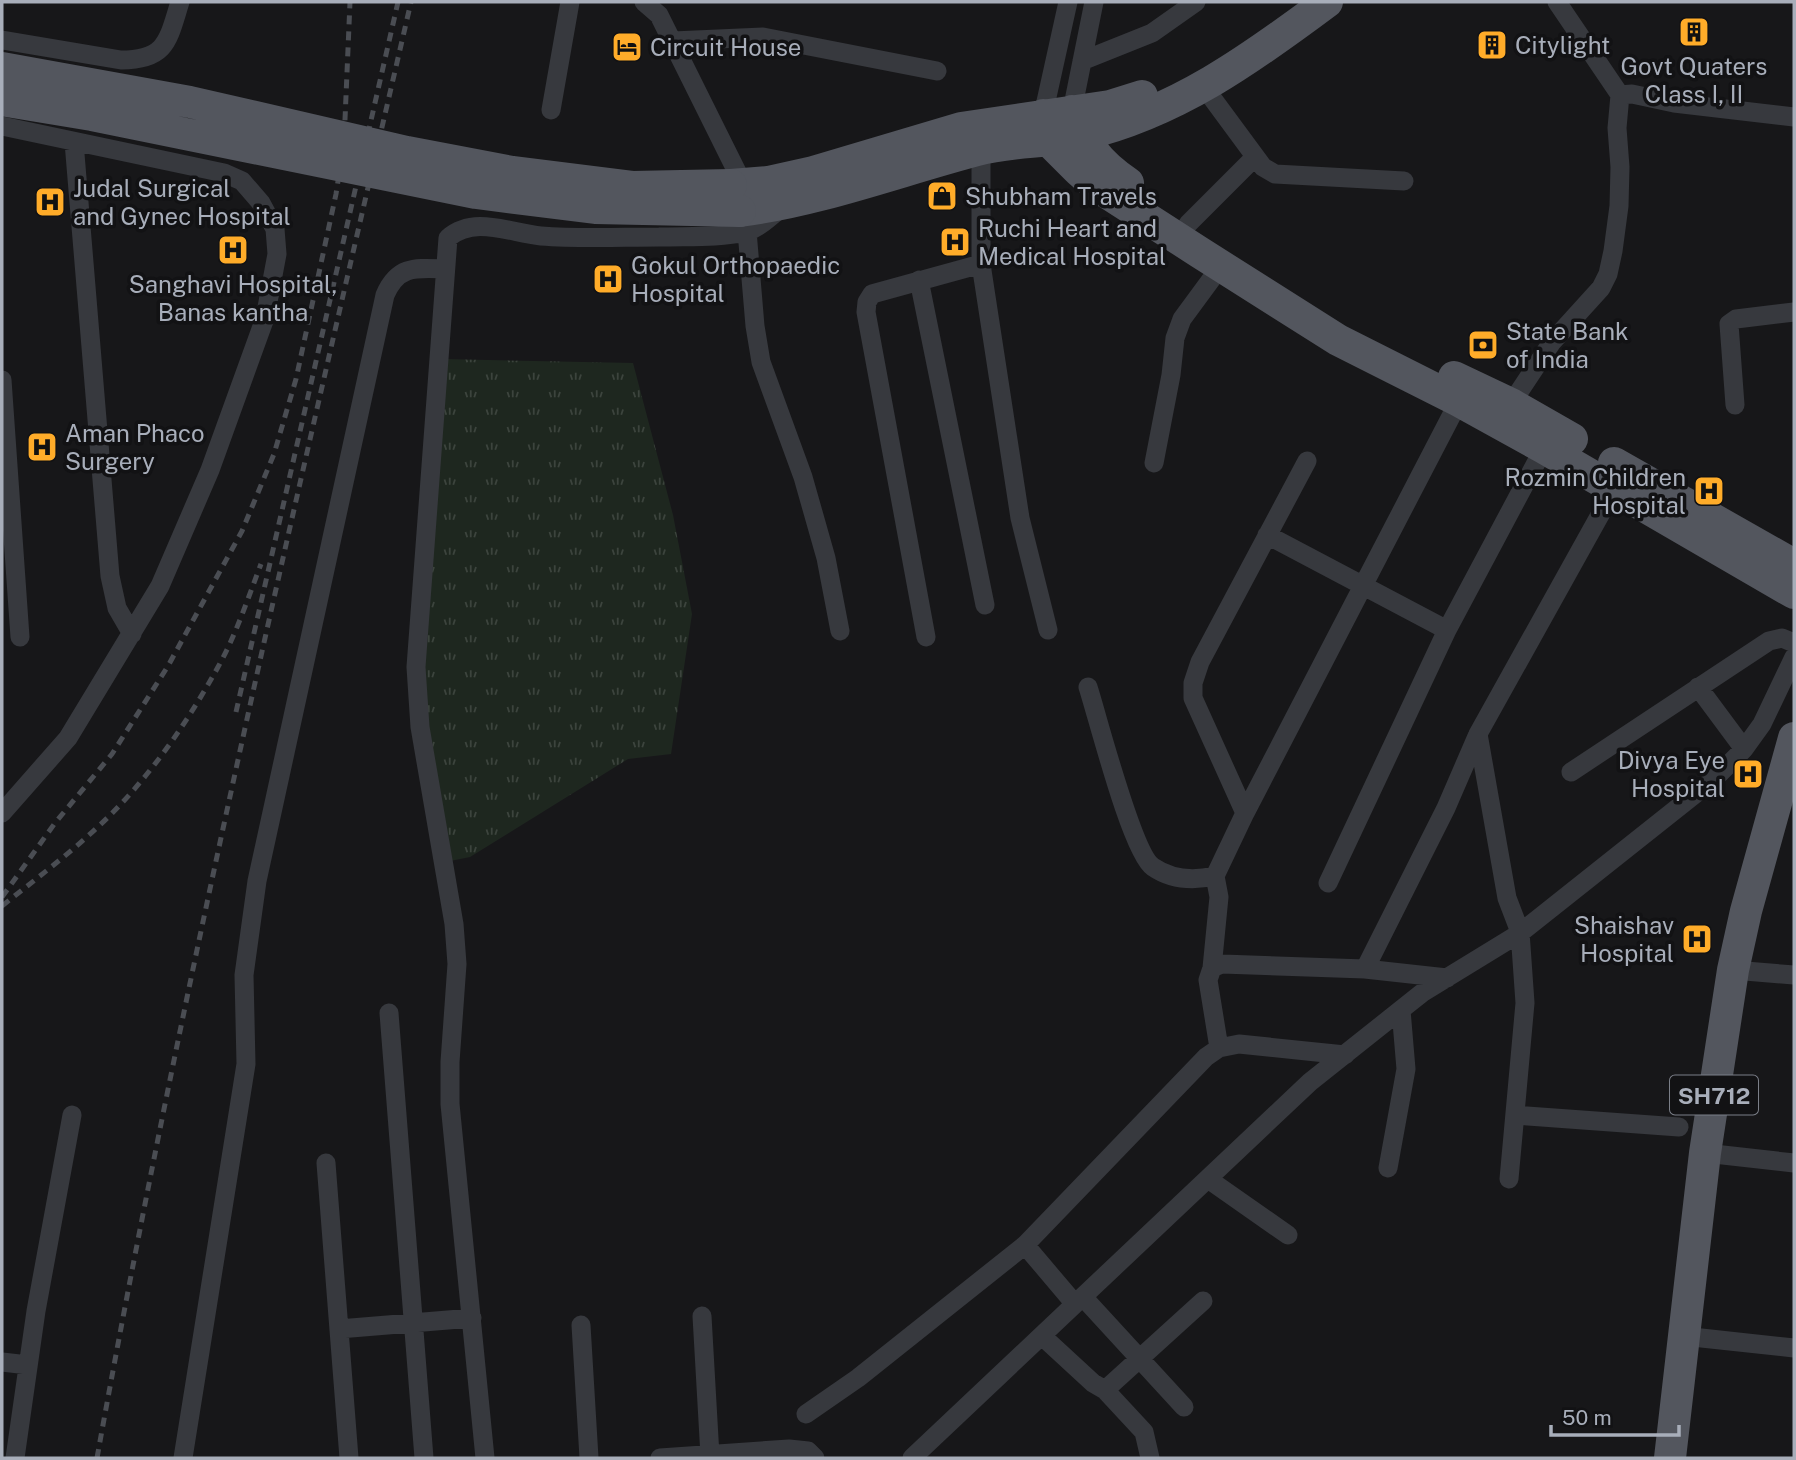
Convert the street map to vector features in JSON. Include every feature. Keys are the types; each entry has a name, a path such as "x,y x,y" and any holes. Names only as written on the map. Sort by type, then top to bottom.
{"main road":[{"path":"2,100 92,115 476,193 595,208 740,203 785,205 1062,125 1167,85 1214,58 1296,2"},
{"path":"2,68 190,102 407,152 512,173 740,203 813,173 961,128 1129,122 1204,87 1262,50 1328,2"},
{"path":"1062,125 1102,164 1295,296 1352,328 1511,404 1794,565"},
{"path":"1062,125 1095,185 1221,266 1338,340 1459,401 1544,448 1794,593"},
{"name":"SH712","path":"1670,1458 1705,1153 1733,970 1746,911 1794,738"}],"street":[{"path":"2,40 121,60 139,60 165,47 180,2"},
{"path":"551,110 570,2"},
{"path":"644,2 659,15 730,161 740,203 761,362 803,477 826,558 840,631"},
{"path":"1062,125 1068,2"},
{"path":"1062,125 1082,61 1094,2"},
{"path":"1082,61 1152,33 1196,2"},
{"path":"1511,404 1552,342 1601,288 1608,274 1619,206 1617,128 1620,95 1557,2"},
{"path":"673,41 763,37 937,71"},
{"path":"1204,87 1263,167 1275,174 1404,181"},
{"path":"1620,95 1632,94 1674,103 1794,117"},
{"path":"2,126 224,173 242,181 261,203 275,229 277,254 265,318 204,483 160,586 68,738 2,813"},
{"path":"74,142 110,576 117,608 132,634"},
{"path":"981,149 981,264 1020,518 1048,630"},
{"path":"1188,224 1255,157"},
{"path":"485,1458 450,1104 457,964 454,924 421,727 416,667 448,238 456,230 468,227 487,227 539,236 705,236 740,203"},
{"path":"926,637 866,312 867,302 872,294 981,264"},
{"path":"1154,463 1171,375 1175,338 1187,311 1221,266"},
{"path":"183,1458 246,1064 244,975 257,881 385,295 391,282 401,273 413,268 445,269"},
{"path":"919,280 985,605"},
{"path":"1735,405 1728,324 1736,319 1794,312"},
{"path":"2,380 5,459 20,637"},
{"path":"1219,1048 1208,980 1212,968 1219,897 1215,876 1245,813 1459,401"},
{"path":"1328,883 1447,630 1544,448"},
{"path":"1245,813 1194,698 1193,684 1200,662 1307,461"},
{"path":"1366,969 1446,808 1478,734 1615,488"},
{"path":"1267,535 1447,630"},
{"path":"1572,772 1769,641 1782,638 1794,643"},
{"path":"912,1458 1310,1082 1422,993 1520,933 1714,779 1744,749 1762,724 1794,657"},
{"path":"1088,687 1131,830 1151,866 1177,878 1201,879 1215,876"},
{"path":"1698,687 1744,749"},
{"path":"1478,734 1507,898 1520,933 1525,1015 1508,1179"},
{"path":"1212,968 1222,964 1366,969 1447,978"},
{"path":"1733,970 1794,975"},
{"path":"1388,1168 1406,1069 1401,1010"},
{"path":"389,1013 424,1458"},
{"path":"806,1414 858,1378 1025,1245 1206,1057 1219,1048 1240,1044 1345,1055"},
{"path":"11,1447 72,1115"},
{"path":"1515,1115 1679,1127"},
{"path":"1705,1153 1794,1163"},
{"path":"327,1163 349,1458"},
{"path":"1208,1179 1288,1235"},
{"path":"1025,1245 1141,1360 1184,1407"},
{"path":"1105,1390 1203,1301"},
{"path":"702,1316 710,1456"},
{"path":"339,1329 472,1318"},
{"path":"581,1325 589,1458"},
{"path":"1042,1336 1105,1390 1144,1432 1150,1458"},
{"path":"1683,1336 1794,1348"},
{"path":"2,1362 28,1366"},
{"path":"663,1458 744,1456 802,1450 815,1458"}],"green space":[{"path":"442,359 633,363 673,515 692,614 671,754 628,759 470,857 450,861 420,686"}],"railway":[{"path":"2,897 55,823 112,754 168,666 242,531 274,454 296,379 336,194 344,143 350,2"},
{"path":"236,712 398,2"},
{"path":"97,1458 205,910 411,2"},
{"path":"2,906 106,820 173,740 224,655 261,564"}],"place":[{"name":"Govt Quaters Class I, II","path":"1694,32"},
{"name":"Citylight","path":"1492,45"},
{"name":"Circuit House","path":"627,47"},
{"name":"Shubham Travels","path":"942,196"},
{"name":"Judal Surgical and Gynec Hospital","path":"50,202"},
{"name":"Ruchi Heart and Medical Hospital","path":"955,242"},
{"name":"Sanghavi Hospital, Banas kantha","path":"233,250"},
{"name":"Gokul Orthopaedic Hospital","path":"608,279"},
{"name":"State Bank of India","path":"1483,345"},
{"name":"Aman Phaco Surgery","path":"42,447"},
{"name":"Rozmin Children Hospital","path":"1709,491"},
{"name":"Divya Eye Hospital","path":"1748,774"},
{"name":"Shaishav Hospital","path":"1697,939"}]}
